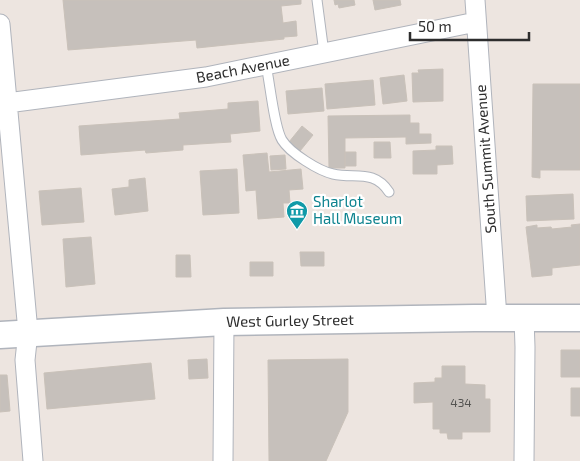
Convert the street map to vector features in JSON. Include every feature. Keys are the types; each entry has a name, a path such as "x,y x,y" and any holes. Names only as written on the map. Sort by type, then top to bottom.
{"main road":[{"name":"West Gurley Street","path":"0,335 224,322 580,318"}],"street":[{"name":"South Summit Avenue","path":"475,0 497,318"},
{"name":"Beach Avenue","path":"7,104 206,78 476,22"},
{"path":"0,24 28,332 25,360 34,461"},
{"path":"524,318 524,461"},
{"path":"223,461 224,322"}],"lane":[{"path":"317,0 324,53"},
{"path":"266,65 278,131 283,142 317,169 334,174 365,175 383,183 389,192"}],"building":[{"path":"63,0 301,0 301,4 281,6 283,23 296,21 297,36 284,37 284,39 197,48 196,40 68,50"},
{"path":"334,0 354,0 355,5 339,8 338,4 335,5"},
{"path":"373,0 400,0 401,5 375,10"},
{"path":"443,69 443,101 413,102 412,73 419,73 418,70"},
{"path":"404,75 407,101 383,104 380,78"},
{"path":"373,80 375,105 327,109 325,84"},
{"path":"533,84 580,84 580,170 540,170 540,178 532,177"},
{"path":"322,88 324,111 288,114 286,91"},
{"path":"258,101 260,131 230,134 231,142 183,145 183,150 146,153 145,150 81,155 79,126 180,119 179,113 228,109 228,103"},
{"path":"410,115 410,123 419,123 419,134 431,134 431,143 406,144 406,137 345,138 345,168 329,168 328,116"},
{"path":"302,126 313,135 300,151 289,142"},
{"path":"374,142 390,142 391,158 374,158"},
{"path":"436,146 452,146 453,164 437,165 437,174 413,174 413,151 436,150"},
{"path":"345,152 356,152 356,166 345,166"},
{"path":"267,153 269,172 301,169 303,189 289,190 290,203 283,203 284,217 258,219 256,190 246,191 243,155"},
{"path":"285,155 286,169 271,170 270,156"},
{"path":"237,169 239,213 203,215 200,171"},
{"path":"145,178 148,211 115,215 112,189 129,187 129,180"},
{"path":"81,188 84,222 42,225 39,191"},
{"path":"573,194 574,219 527,221 526,196"},
{"path":"580,224 580,265 552,268 552,275 532,277 526,227 537,225 537,228 551,227 552,229 572,227 571,225"},
{"path":"91,237 95,284 66,287 63,239"},
{"path":"300,252 324,252 324,266 301,266"},
{"path":"176,255 190,255 191,277 176,277"},
{"path":"250,262 273,262 273,276 250,276"},
{"path":"561,350 580,350 580,377 561,377"},
{"path":"207,359 208,378 189,379 188,360"},
{"path":"348,359 348,412 326,461 269,461 268,360"},
{"path":"151,363 155,399 47,409 44,373"},
{"path":"442,366 465,366 465,384 485,385 485,399 490,399 490,432 462,432 462,439 448,439 447,433 440,433 440,429 433,429 433,402 414,403 414,383 435,382 435,378 442,378"},
{"path":"0,375 7,375 10,411 0,412"},
{"path":"571,388 580,388 580,416 571,416"}],"place":[{"name":"Sharlot Hall Museum","path":"297,230"}]}
